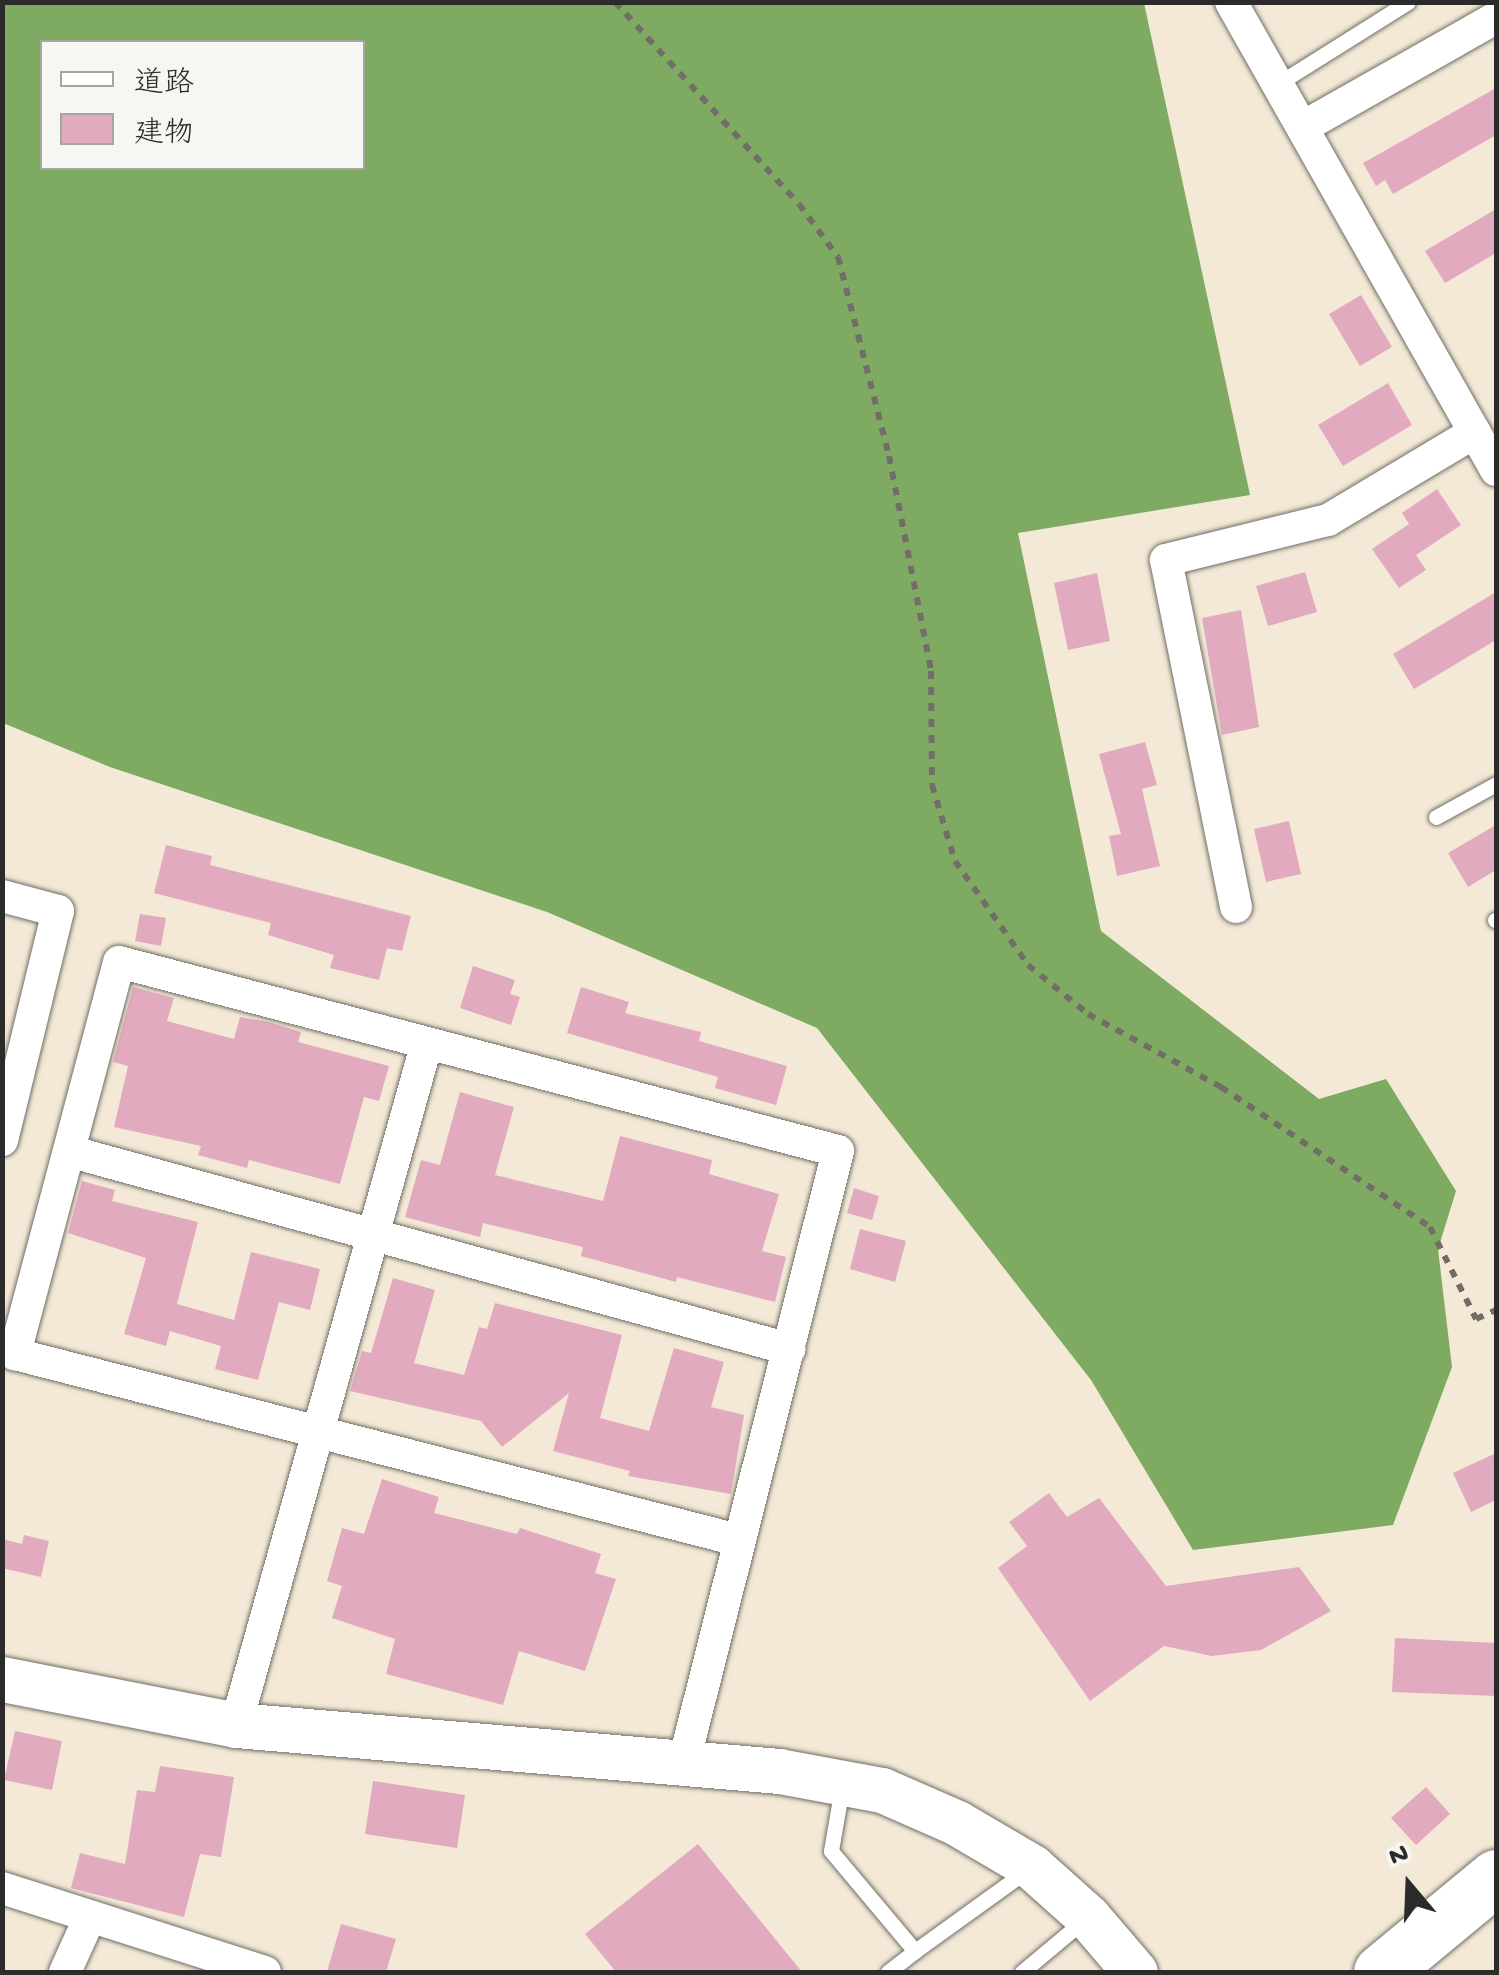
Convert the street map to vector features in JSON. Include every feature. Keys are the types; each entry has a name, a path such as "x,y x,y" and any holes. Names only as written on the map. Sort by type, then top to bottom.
{"highway":[{"path":"1381,1972 1496,1877"}],"street":[{"path":"1231,2 1496,470"},
{"path":"1304,127 1496,18"},
{"path":"1236,907 1166,560 1328,520 1475,432"},
{"path":"2,896 58,911 10,1087 2,1140"},
{"path":"683,1766 838,1151 426,1046 119,962 72,1152 15,1354 738,1540"},
{"path":"236,1725 426,1046"},
{"path":"72,1152 374,1238 789,1348"},
{"path":"2,1679 236,1725 683,1766 779,1771 882,1790 957,1823 1032,1867 1088,1916 1135,1972"},
{"path":"2,1888 265,1972"},
{"path":"64,1972 90,1916"}],"lane":[{"path":"1279,82 1408,2"},
{"path":"1436,818 1496,784"},
{"path":"843,1783 831,1851 916,1951"},
{"path":"888,1972 1032,1867"},
{"path":"1022,1972 1088,1916"}],"path":[{"path":"614,2 799,204 838,257 889,456 930,671 932,785 956,861 1028,965 1088,1014 1221,1086 1430,1227 1476,1318 1496,1310"}],"green space":[{"path":"2,3 1144,3 1250,495 1018,533 1101,931 1319,1099 1386,1079 1456,1191 1438,1249 1452,1367 1393,1525 1193,1550 1091,1380 817,1028 547,912 110,767 3,723"}],"building":[{"path":"1496,88 1496,135 1393,194 1385,180 1376,186 1363,163"},
{"path":"1496,209 1496,253 1445,283 1425,251"},
{"path":"1361,295 1392,347 1360,366 1329,314"},
{"path":"1388,383 1412,425 1343,466 1318,425"},
{"path":"1437,489 1461,525 1416,555 1426,570 1399,588 1372,549 1409,524 1402,513"},
{"path":"1305,572 1317,612 1268,626 1256,586"},
{"path":"1097,573 1110,641 1068,650 1054,583"},
{"path":"1496,592 1496,640 1414,689 1393,654"},
{"path":"1241,610 1259,727 1222,735 1202,618"},
{"path":"1145,742 1157,785 1142,789 1160,866 1117,876 1109,836 1121,834 1099,754"},
{"path":"1289,821 1301,874 1266,882 1254,829"},
{"path":"1496,825 1496,870 1468,887 1448,853"},
{"path":"166,845 212,856 210,865 411,916 402,951 387,948 379,980 330,968 334,955 268,935 271,923 154,893"},
{"path":"140,914 166,918 161,946 135,941"},
{"path":"473,966 515,980 510,994 520,997 511,1025 460,1008"},
{"path":"133,987 174,998 167,1021 234,1039 240,1017 269,1022 301,1032 298,1042 389,1066 379,1101 364,1097 340,1184 249,1160 247,1168 198,1155 201,1146 114,1127 128,1066 113,1062"},
{"path":"581,987 629,1002 625,1013 701,1032 699,1041 787,1066 776,1105 715,1088 718,1077 567,1033"},
{"path":"460,1092 514,1107 495,1175 603,1201 620,1136 712,1160 709,1174 779,1194 762,1251 786,1257 775,1302 677,1277 676,1282 581,1256 583,1247 483,1223 480,1237 405,1217 421,1160 440,1165"},
{"path":"82,1181 115,1190 112,1201 198,1222 177,1304 234,1320 251,1252 320,1269 310,1310 279,1302 258,1380 215,1369 221,1346 170,1331 166,1346 124,1334 146,1258 68,1233"},
{"path":"854,1188 879,1196 872,1220 847,1213"},
{"path":"860,1229 906,1241 895,1282 850,1269"},
{"path":"393,1278 435,1290 414,1363 464,1375 479,1327 487,1329 495,1303 622,1335 600,1418 649,1431 674,1348 724,1362 711,1407 744,1415 731,1494 628,1476 630,1471 553,1451 569,1393 502,1447 481,1421 350,1391 362,1351 371,1353"},
{"path":"1496,1453 1496,1500 1471,1512 1453,1473"},
{"path":"382,1479 439,1497 434,1513 517,1534 520,1528 601,1554 595,1573 616,1579 585,1671 519,1651 503,1705 386,1674 395,1639 332,1618 342,1586 327,1581 342,1528 364,1534"},
{"path":"1049,1493 1067,1517 1099,1498 1166,1586 1299,1567 1331,1611 1261,1650 1212,1656 1164,1646 1090,1701 998,1568 1027,1546 1009,1522"},
{"path":"24,1535 49,1541 41,1577 2,1568 2,1539 22,1544"},
{"path":"1395,1638 1496,1643 1496,1696 1392,1692"},
{"path":"15,1731 62,1741 52,1790 4,1780"},
{"path":"160,1766 234,1777 221,1857 200,1854 184,1917 71,1888 80,1853 125,1864 137,1790 155,1792"},
{"path":"373,1781 465,1795 457,1848 365,1834"},
{"path":"1426,1787 1450,1814 1416,1845 1391,1818"},
{"path":"698,1844 802,1972 616,1972 585,1934"},
{"path":"341,1924 396,1939 386,1972 327,1972"}]}
